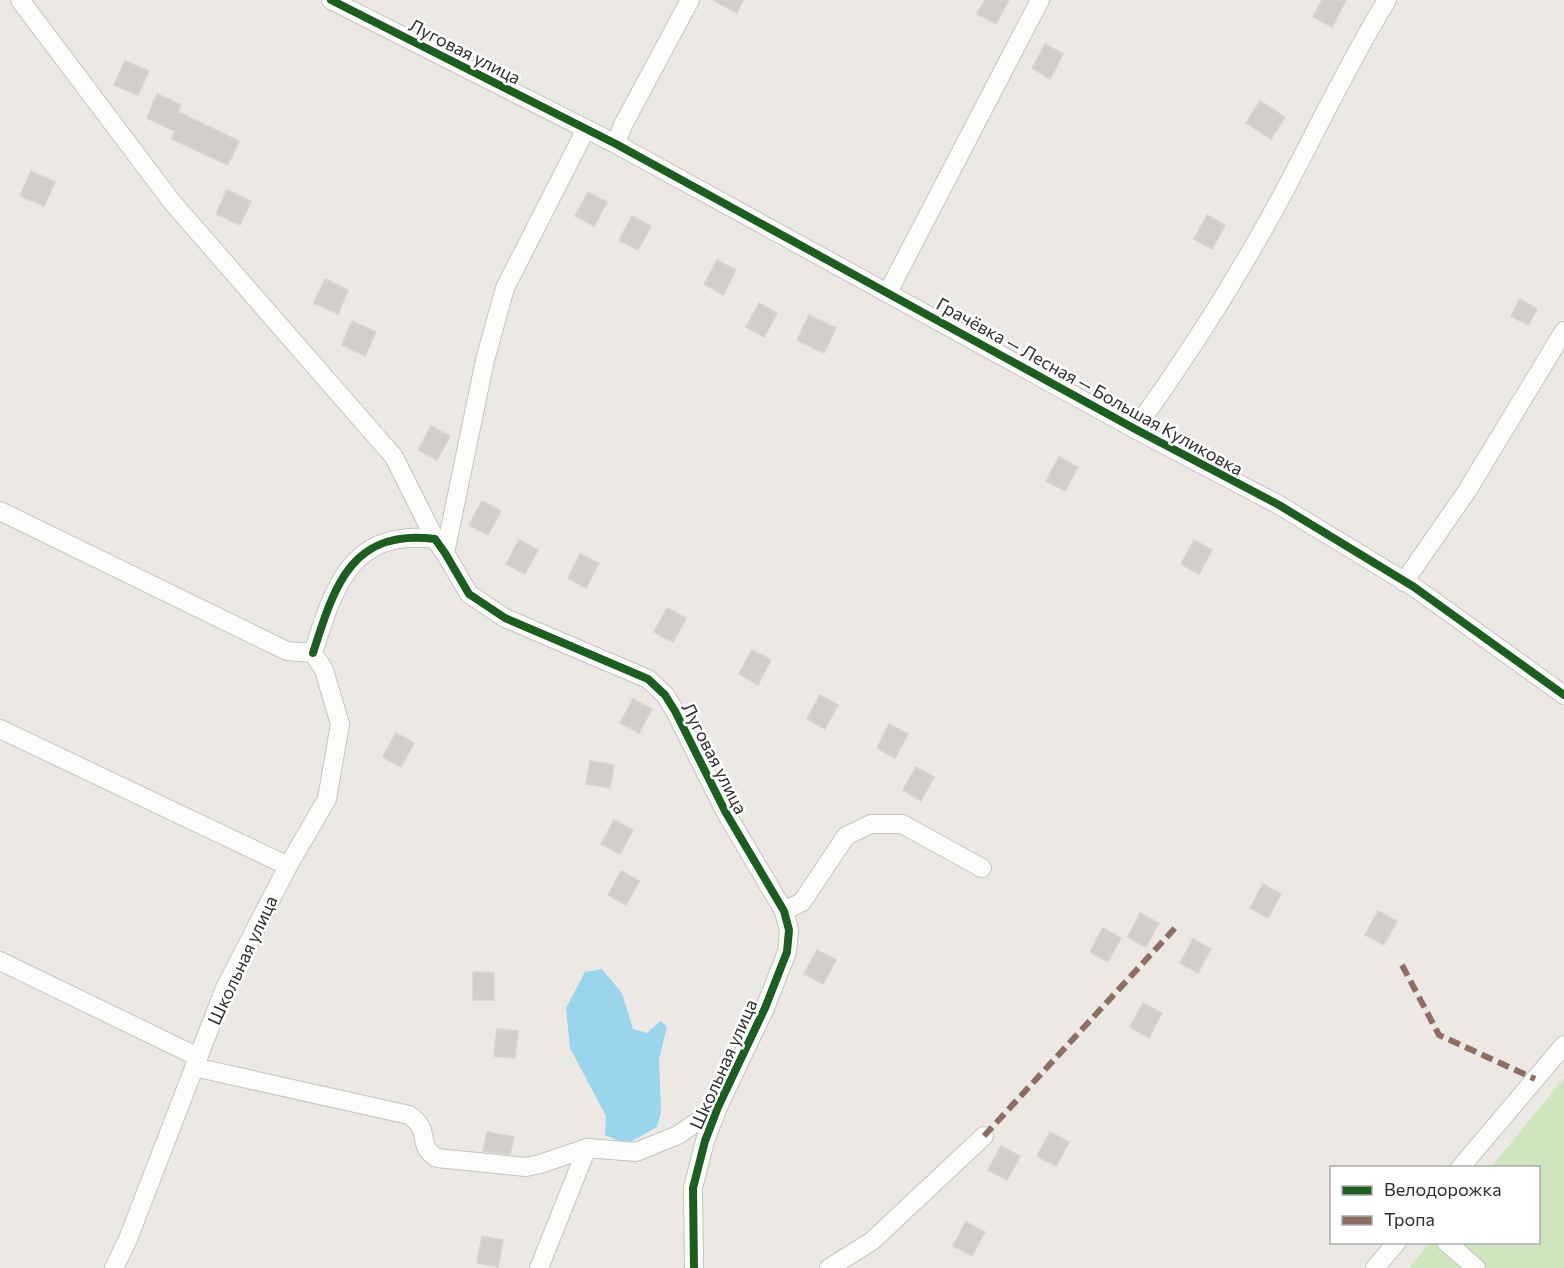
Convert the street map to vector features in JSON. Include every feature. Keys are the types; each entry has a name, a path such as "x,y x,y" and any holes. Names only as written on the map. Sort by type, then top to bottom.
{"street":[{"name":"Луговая улица","path":"20,0 172,202 394,458 440,546 469,594 505,618 648,679 665,694 726,813 783,911"},
{"name":"Луговая улица","path":"331,0 586,129"},
{"path":"615,144 690,0"},
{"path":"888,292 1041,0"},
{"path":"1135,429 1174,374 1249,256 1359,47 1387,0"},
{"path":"0,511 287,651 313,653 330,601 343,577 364,552 392,540 418,537 440,546 485,360 505,288 586,129"},
{"name":"Грачёвка — Лесная — Большая Куликовка","path":"586,129 1279,506 1404,582 1564,695"},
{"path":"1404,582 1467,491 1564,331"},
{"name":"Школьная улица","path":"114,1268 128,1239 225,988 288,866 327,799 340,724 324,670 313,653"},
{"path":"0,729 288,866"},
{"path":"783,911 802,902 846,836 871,824 902,824 982,868"},
{"name":"Школьная улица","path":"694,1268 693,1188 705,1141 718,1107 765,1008 787,952 789,930 783,911"},
{"path":"0,961 196,1062 409,1115 418,1121 423,1130 425,1146 429,1153 437,1158 526,1167 587,1148 636,1152 678,1135 718,1107"},
{"path":"1461,1166 1564,1045"},
{"path":"829,1268 872,1241 984,1136"},
{"path":"539,1268 587,1148"},
{"path":"1375,1268 1394,1244"},
{"path":"1448,1244 1476,1268"}],"green space":[{"path":"1564,1078 1564,1268 1409,1268 1429,1244 1540,1244 1540,1166 1492,1166"}],"water":[{"path":"602,969 622,993 633,1029 647,1033 661,1021 667,1027 659,1059 661,1112 657,1127 627,1144 605,1135 606,1116 570,1048 566,1008 585,972"}],"building":[{"path":"713,0 743,0 737,13"},
{"path":"985,0 1009,0 996,24 977,14"},
{"path":"1322,0 1346,0 1332,27 1313,17"},
{"path":"1045,44 1063,54 1050,79 1032,68"},
{"path":"125,61 149,71 138,95 114,85"},
{"path":"157,94 181,105 178,112 239,141 228,165 172,139 175,131 147,118"},
{"path":"1260,101 1285,117 1271,139 1246,123"},
{"path":"31,171 55,182 44,206 20,196"},
{"path":"227,190 251,201 240,225 216,214"},
{"path":"588,192 607,202 594,226 575,216"},
{"path":"1207,215 1225,225 1212,249 1194,239"},
{"path":"632,216 651,226 638,250 619,240"},
{"path":"717,260 736,270 723,295 704,284"},
{"path":"325,279 348,290 338,314 314,303"},
{"path":"1520,299 1537,309 1528,325 1511,316"},
{"path":"759,303 777,313 764,337 746,327"},
{"path":"809,315 836,328 824,353 797,340"},
{"path":"352,321 376,332 365,356 342,345"},
{"path":"431,426 450,436 437,460 418,450"},
{"path":"1059,457 1078,467 1065,491 1046,481"},
{"path":"482,501 501,511 488,535 469,525"},
{"path":"519,540 538,550 525,574 506,564"},
{"path":"1194,540 1212,550 1199,574 1181,564"},
{"path":"580,554 599,563 586,588 568,578"},
{"path":"667,608 686,618 673,642 654,632"},
{"path":"752,650 771,660 758,685 739,674"},
{"path":"820,695 838,705 825,729 807,719"},
{"path":"633,699 652,709 639,733 620,723"},
{"path":"889,724 908,734 895,758 877,748"},
{"path":"396,733 414,743 401,767 383,757"},
{"path":"590,761 614,765 610,788 586,784"},
{"path":"916,767 934,777 921,801 903,790"},
{"path":"614,820 633,830 620,854 601,844"},
{"path":"621,871 639,881 626,905 608,895"},
{"path":"1263,884 1281,894 1268,918 1250,908"},
{"path":"1378,911 1397,921 1384,945 1365,935"},
{"path":"1140,913 1159,923 1146,947 1128,937"},
{"path":"1103,928 1121,938 1108,962 1090,952"},
{"path":"1193,939 1211,949 1198,973 1180,963"},
{"path":"817,950 836,960 823,984 804,974"},
{"path":"473,972 494,973 494,1000 473,1000"},
{"path":"1143,1003 1162,1013 1149,1038 1130,1027"},
{"path":"497,1029 518,1031 515,1058 494,1056"},
{"path":"487,1132 514,1137 510,1154 483,1151"},
{"path":"1050,1132 1069,1142 1056,1166 1037,1156"},
{"path":"1001,1146 1020,1156 1007,1180 988,1170"},
{"path":"966,1222 985,1232 972,1256 953,1246"},
{"path":"482,1236 503,1240 498,1267 477,1263"}],"marked path":[{"path":"984,1136 1176,927"},
{"path":"1402,965 1439,1035 1535,1079"}],"cycle path":[{"path":"331,0 616,144 1135,429 1279,505 1414,587 1564,695"},
{"path":"313,653 329,606 350,567 365,553 383,543 407,538 435,539 469,594 505,618 648,679 665,695 675,711 726,813 784,911 789,930 787,952 765,1008 718,1107 705,1141 693,1188 694,1268"}]}
